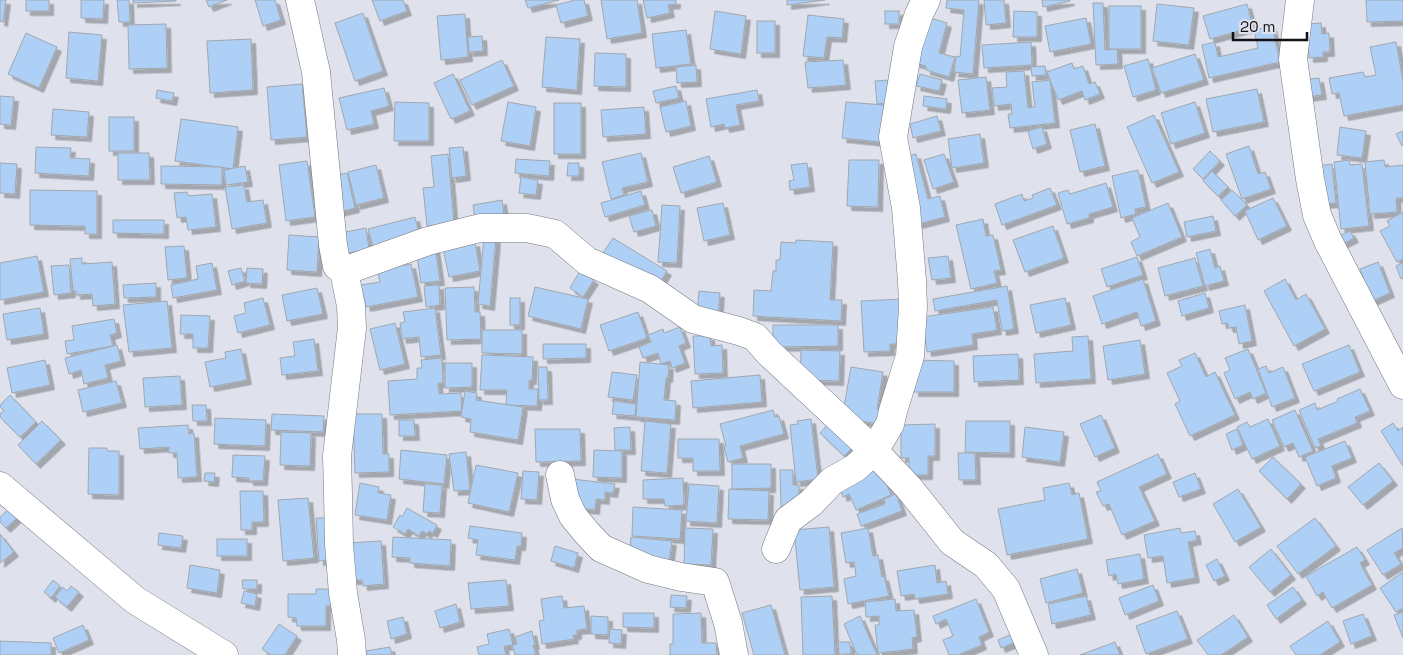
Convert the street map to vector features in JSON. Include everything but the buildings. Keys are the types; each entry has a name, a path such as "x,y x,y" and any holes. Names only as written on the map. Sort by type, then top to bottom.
{"street":[{"path":"300,0 316,72 332,237 337,266 344,271 351,306 352,328 337,456 339,544 343,593 352,655"},
{"path":"776,549 788,520 811,503 832,481 855,468 874,451 890,424 910,356 913,307 912,282 906,208 893,137 908,47 919,14 926,0"},
{"path":"1300,0 1293,59 1310,179 1318,215 1328,241 1403,385"},
{"path":"344,271 428,241 480,228 527,228 555,234 587,261 650,289 693,319 739,331 755,338 874,451 909,488 952,542 986,565 1006,589 1034,655"},
{"path":"560,475 565,499 573,516 601,548 648,569 681,578 715,582 728,623 734,655"},
{"path":"0,486 135,600 224,655"}]}
